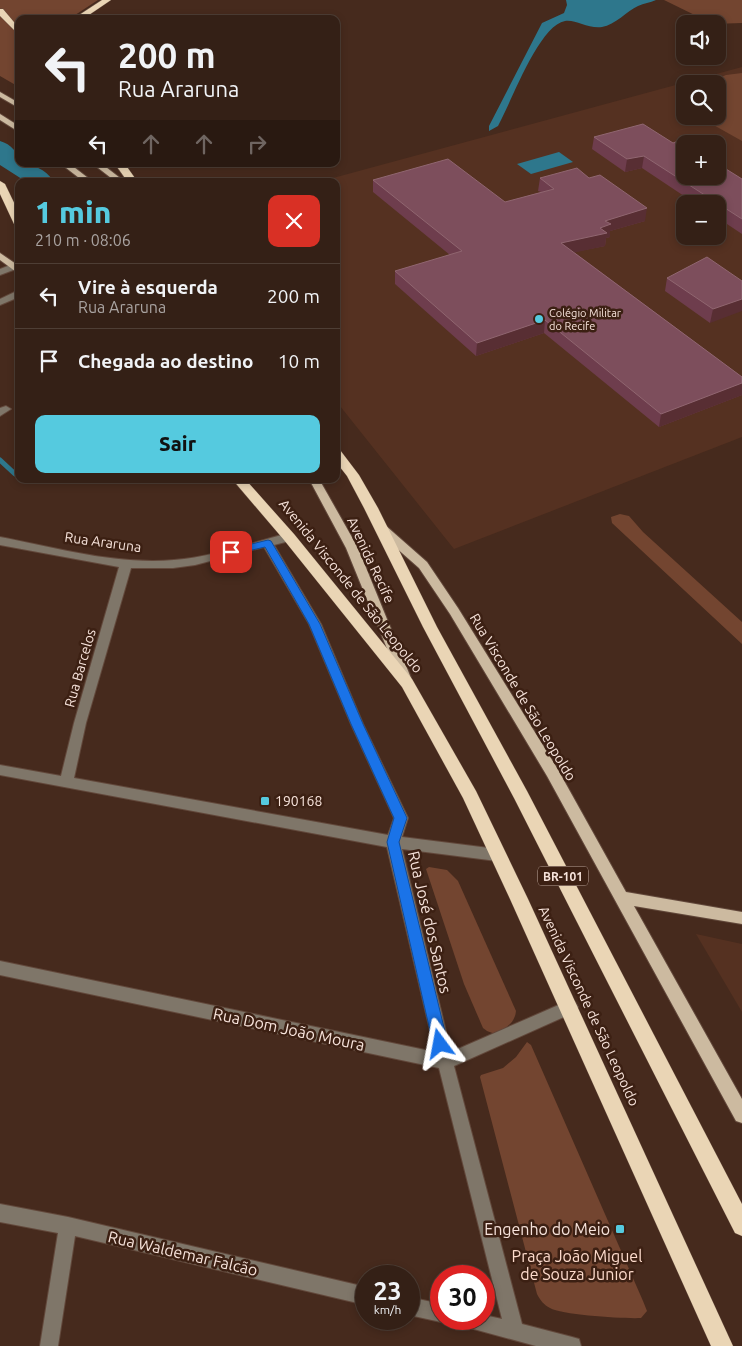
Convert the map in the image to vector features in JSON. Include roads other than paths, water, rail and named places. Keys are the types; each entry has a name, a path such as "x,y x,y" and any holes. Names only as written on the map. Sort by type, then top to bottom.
{"highway":[{"path":"83,15 107,0"},
{"path":"0,11 15,28"},
{"path":"122,167 130,178"},
{"path":"0,184 15,216"},
{"name":"BR-101","path":"340,458 353,475 430,627 522,796 742,1226"},
{"name":"Avenida Visconde de São Leopoldo","path":"242,483 289,537 363,631 408,683 470,796 570,1007 722,1346"}],"main road":[{"path":"0,94 15,103"},
{"path":"0,116 15,127"},
{"path":"69,167 84,178"},
{"path":"101,167 116,178"},
{"path":"0,256 15,268"},
{"name":"Avenida Recife","path":"316,483 352,548 408,683"},
{"name":"Rua Visconde de São Leopoldo","path":"381,528 423,565 454,611 552,772 620,897"},
{"path":"620,897 742,918"},
{"path":"620,897 742,1115"}],"street":[{"path":"0,272 15,269"},
{"path":"0,302 15,295"},
{"name":"Rua Araruna","path":"0,541 126,564 173,564 195,561 289,537"},
{"name":"Rua José dos Santos","path":"268,543 315,624 357,724 400,818 393,842 445,1062 514,1330"},
{"name":"Rua Barcelos","path":"66,782 80,723 126,564"},
{"name":"Rua José dos Santos","path":"0,770 393,842 497,855"},
{"name":"Rua Dom João Moura","path":"0,968 445,1062"},
{"path":"445,1062 570,1007"},
{"name":"Rua Waldemar Falcão","path":"0,1213 68,1226 355,1293"},
{"path":"49,1346 68,1226"},
{"path":"495,1326 572,1346"}],"water":[{"path":"566,0 656,0 634,8 607,26 592,27 573,21 565,21 556,25 546,35 528,63 498,126 489,131 489,126 542,23 564,13 567,5"},
{"path":"559,152 573,162 531,174 517,164"}],"waterway":[{"path":"0,148 6,158 15,164"},
{"path":"20,167 36,178"},
{"path":"0,460 15,474"}],"place":[{"name":"Colégio Militar do Recife","path":"539,319"},
{"name":"190168","path":"265,801"},
{"name":"Engenho do Meio","path":"620,1229"}],"park label":[{"name":"Praça João Miguel de Souza Junior","path":"577,1265"}]}
